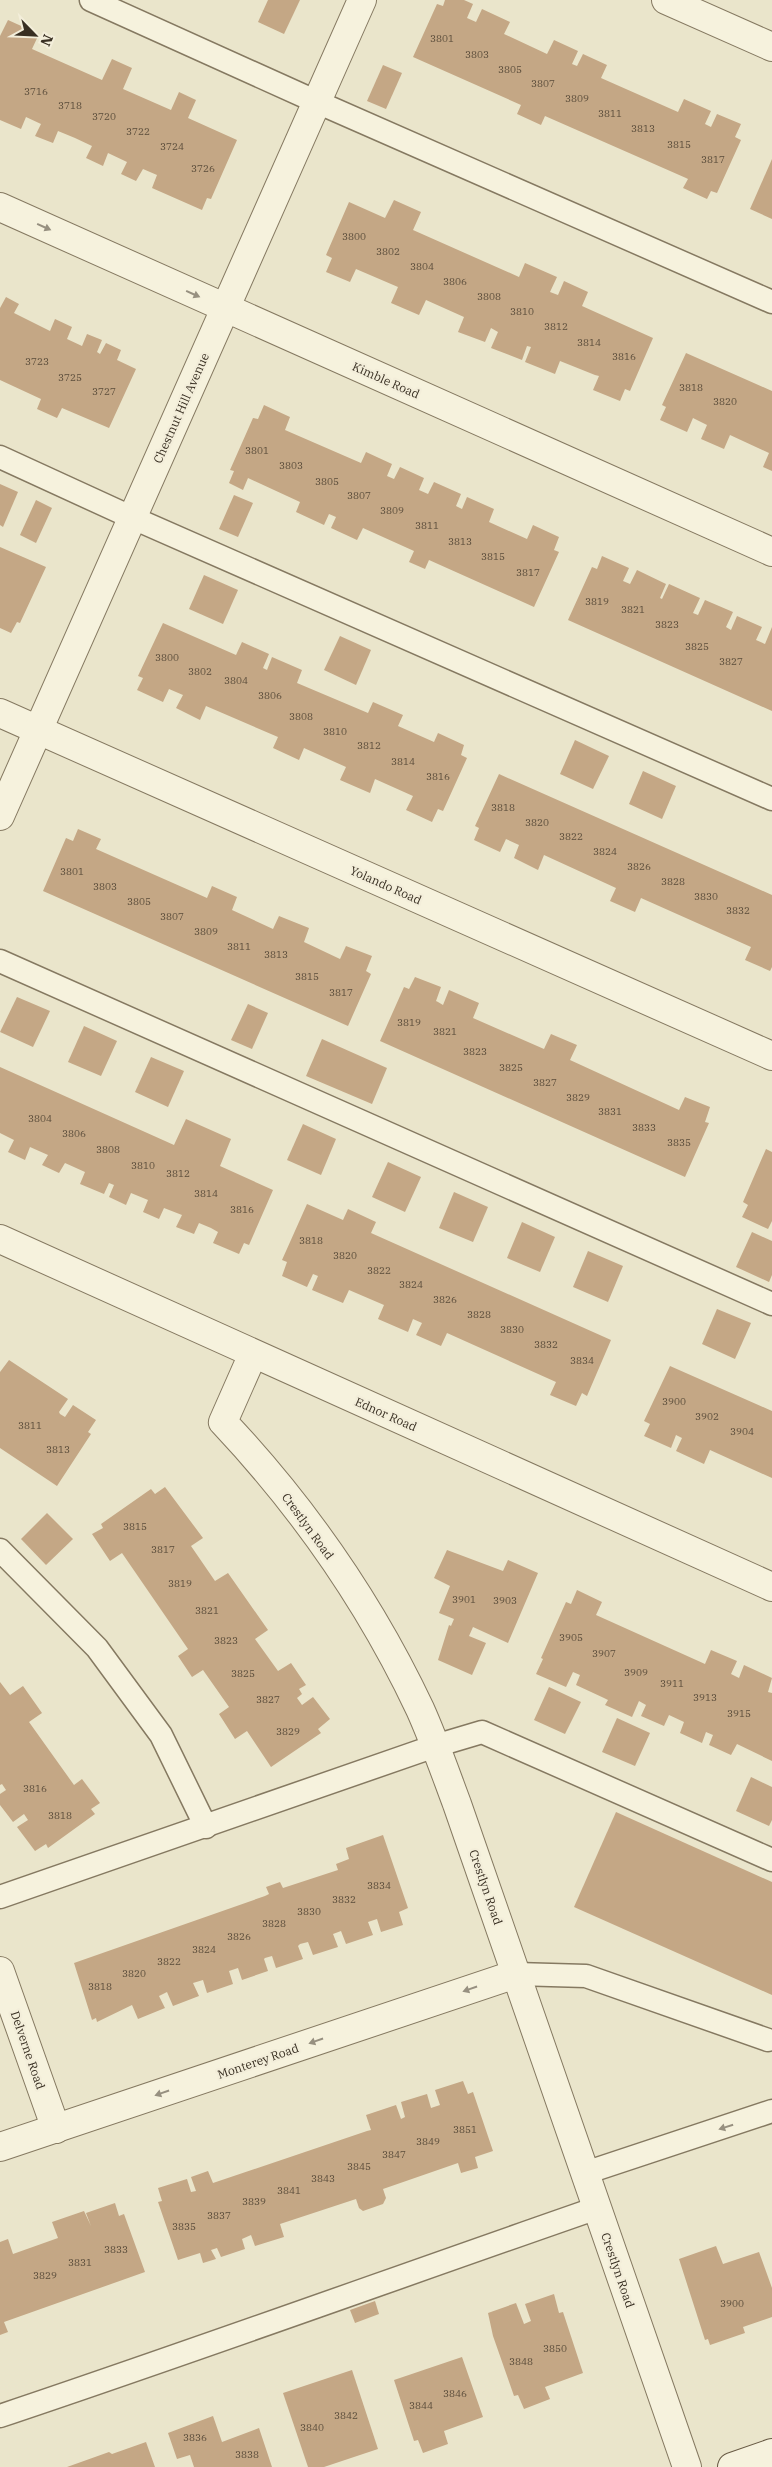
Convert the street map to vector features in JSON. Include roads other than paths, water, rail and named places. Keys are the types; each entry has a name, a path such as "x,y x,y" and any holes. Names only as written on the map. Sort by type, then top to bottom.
{"street":[{"name":"Chestnut Hill Avenue","path":"0,816 362,0"},
{"path":"666,0 772,47"},
{"name":"Kimble Road","path":"0,207 772,552"},
{"name":"Yolando Road","path":"0,713 772,1056"},
{"name":"Ednor Road","path":"0,1239 772,1587"},
{"name":"Crestlyn Road","path":"253,1354 223,1422 261,1463 308,1522 342,1573 399,1667 435,1746 687,2467"},
{"name":"Delverne Road","path":"0,1971 56,2129"},
{"name":"Monterey Road","path":"0,2147 516,1974"},
{"path":"732,2467 772,2453"}],"lane":[{"path":"91,0 317,102 772,302"},
{"path":"0,457 133,518 772,799"},
{"path":"0,961 772,1304"},
{"path":"0,1550 103,1656 161,1735 206,1826"},
{"path":"0,1897 435,1746 482,1732 772,1860"},
{"path":"516,1974 586,1976 768,2040"},
{"path":"585,2173 772,2112"},
{"path":"0,2416 178,2357 597,2208"}]}
